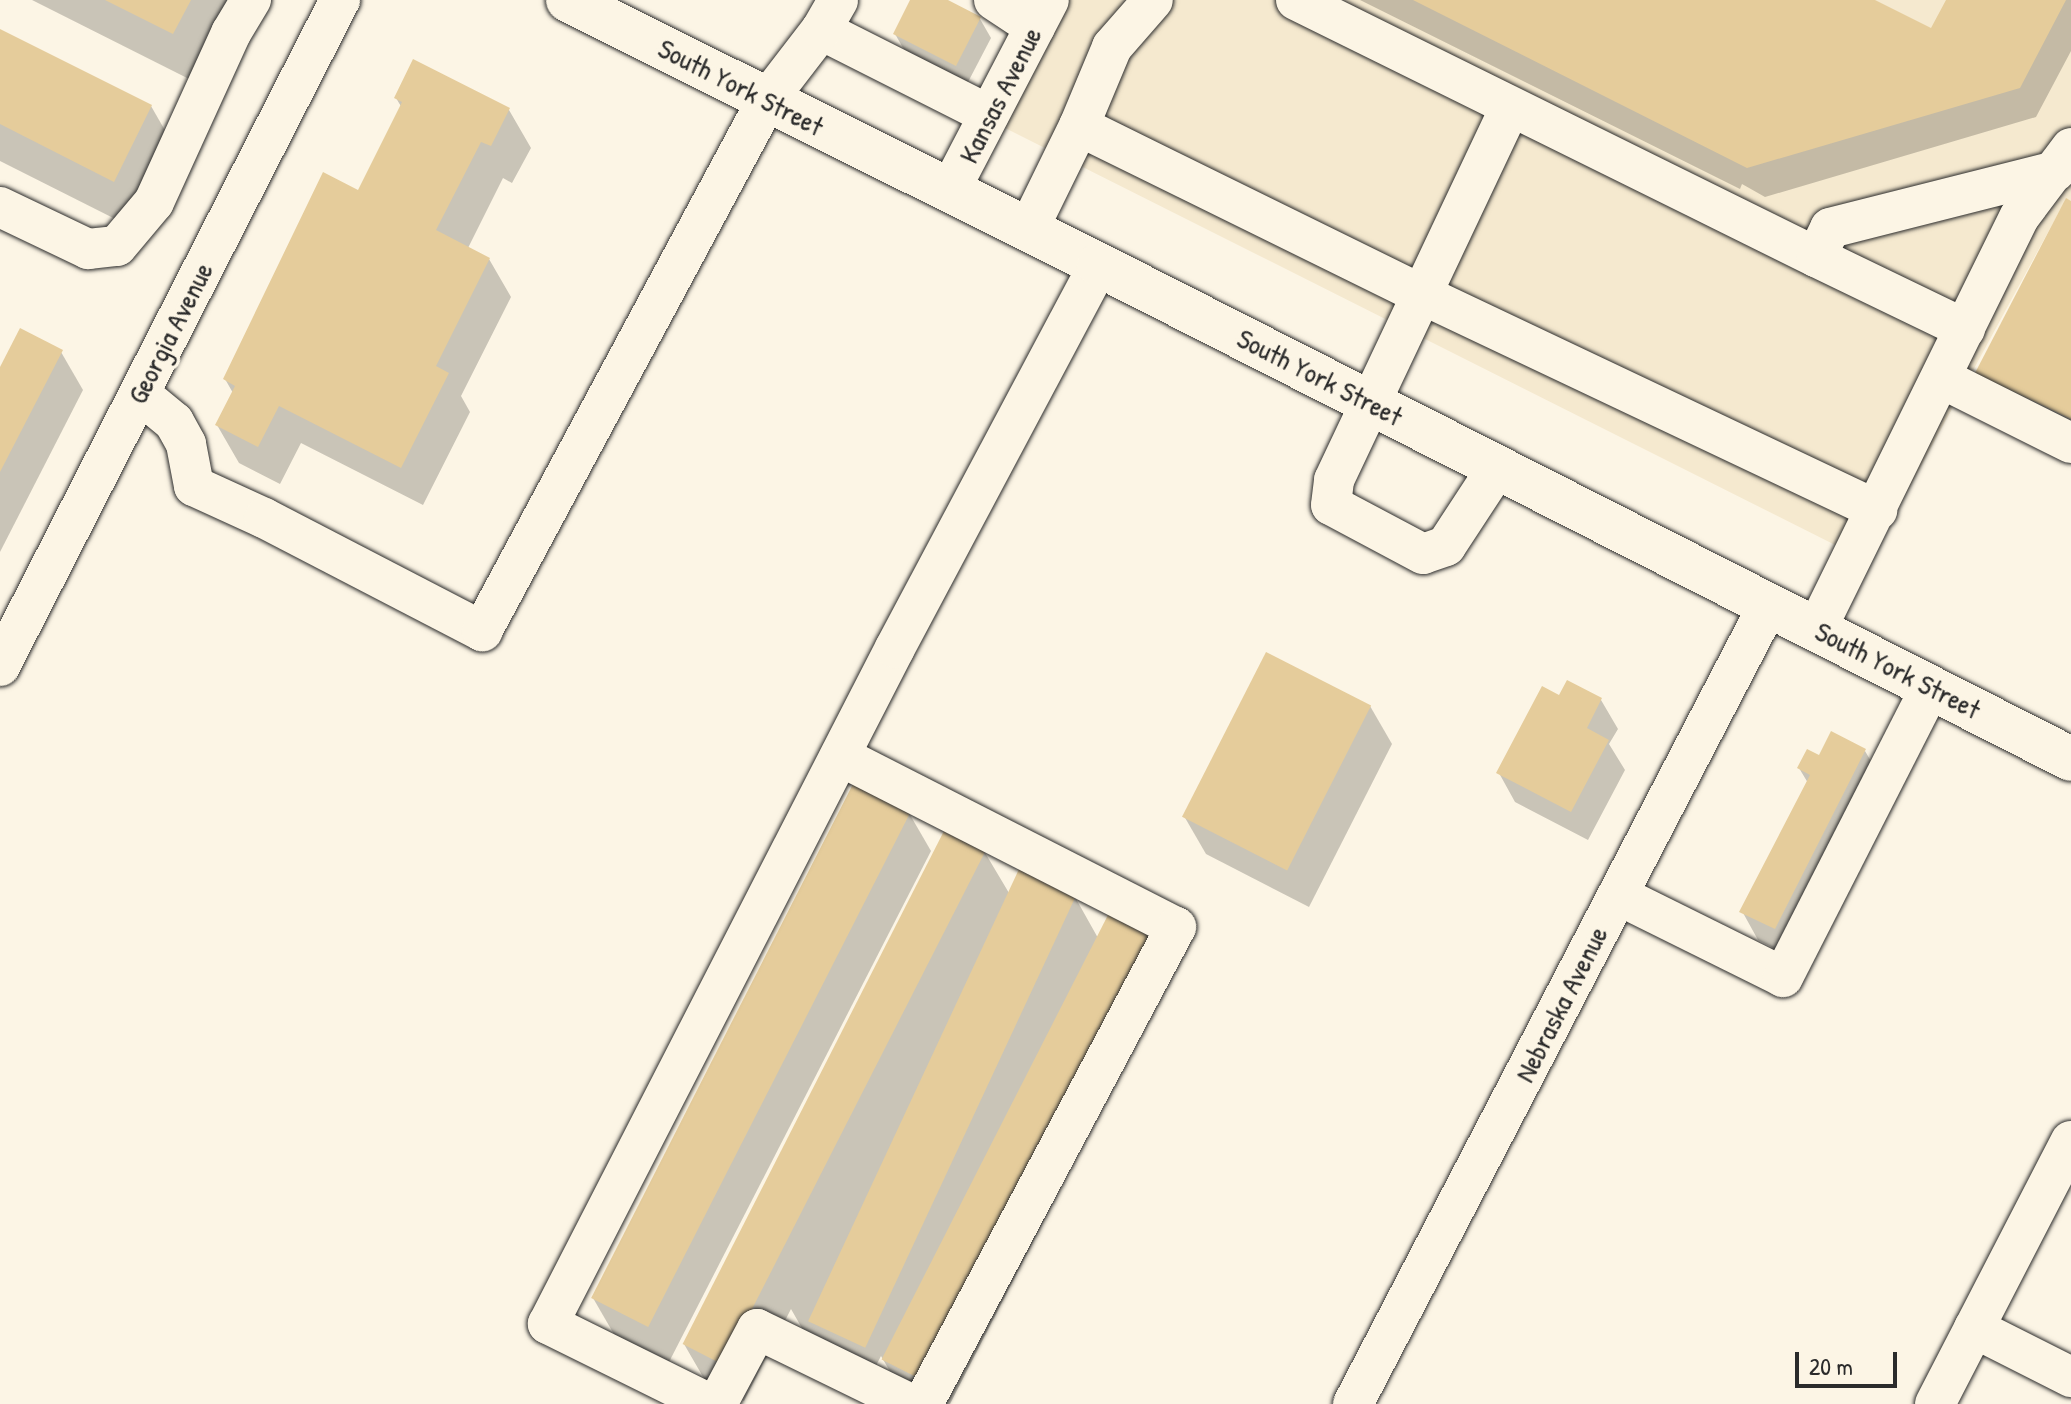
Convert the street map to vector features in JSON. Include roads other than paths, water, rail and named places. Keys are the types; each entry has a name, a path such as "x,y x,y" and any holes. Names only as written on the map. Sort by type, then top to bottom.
{"main road":[{"name":"South York Street","path":"568,0 1099,265 2071,759"}],"street":[{"path":"0,207 88,249 117,246 154,202 231,33 251,0"},
{"name":"Georgia Avenue","path":"0,666 340,0"},
{"path":"994,0 1042,14"},
{"path":"1028,230 1079,126 1112,47 1153,0"},
{"path":"1296,0 1965,329"},
{"name":"Kansas Avenue","path":"950,190 1042,14"},
{"path":"140,394 174,422 186,444 194,486 264,518 482,631 767,100 829,15 989,115"},
{"path":"1497,468 1446,546 1423,554 1331,505 1334,480 1510,107"},
{"path":"1079,126 1421,294 1877,510"},
{"path":"1816,257 1830,228 2064,159"},
{"path":"1817,628 2020,216 2064,159"},
{"path":"710,1404 548,1324 840,756 1099,265"},
{"path":"1941,378 2071,443"},
{"name":"Nebraska Avenue","path":"1353,1404 1769,604"},
{"path":"1618,895 1783,977 1931,687"},
{"path":"840,756 1176,927 923,1404"},
{"path":"1935,1404 2071,1141"},
{"path":"1974,1328 2071,1377"},
{"path":"717,1404 757,1329 911,1404"}]}
